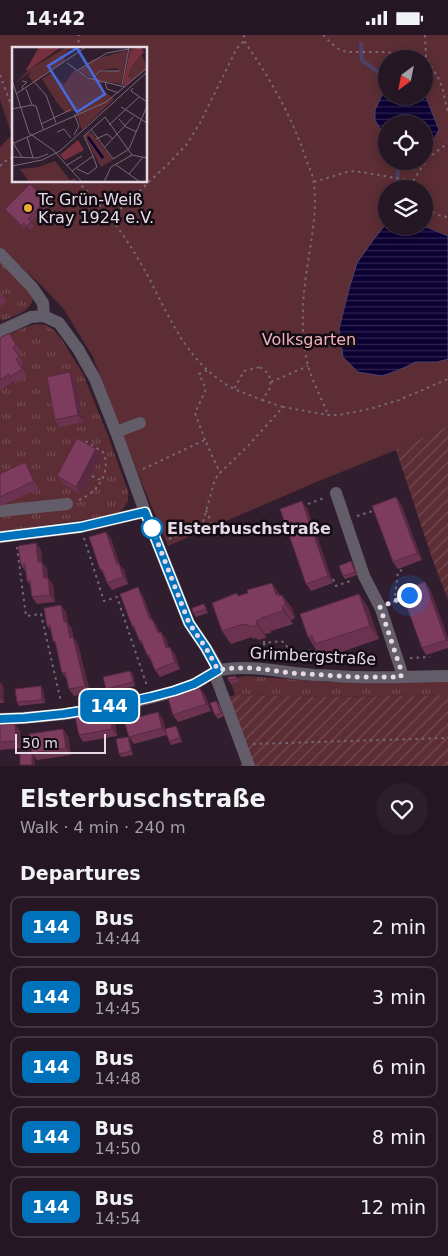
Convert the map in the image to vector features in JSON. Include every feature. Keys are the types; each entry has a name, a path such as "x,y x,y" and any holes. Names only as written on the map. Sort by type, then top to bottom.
{"street":[{"path":"0,254 32,287 43,303 44,316"},
{"path":"0,331 31,317 44,316 59,323 78,349 95,379 189,623 206,648 216,671 249,766"},
{"path":"116,432 140,423"},
{"path":"336,493 364,577 380,607 398,659 401,677"},
{"path":"0,511 67,504"},
{"path":"0,537 81,527 145,512"},
{"name":"Grimbergstraße","path":"0,719 63,714 107,707 174,691 194,684 216,671 233,668 253,668 268,664 292,673 356,677 448,675"}],"path":[{"path":"244,35 244,41 278,95 291,120 314,181 313,232 304,293 303,320 308,366 328,415"},
{"path":"323,35 332,45 340,50 357,53 378,52"},
{"path":"425,35 426,50"},
{"path":"148,183 187,144 200,123 237,48 244,41"},
{"path":"433,69 440,81 448,114"},
{"path":"0,75 12,108"},
{"path":"414,180 428,158 448,143"},
{"path":"0,165 12,158"},
{"path":"314,181 355,171 408,180"},
{"path":"80,183 127,241 141,263 179,336 196,359 220,381 234,389 283,407 328,415 339,415 370,409 413,395 448,379"},
{"path":"110,218 148,183"},
{"path":"433,212 448,217"},
{"path":"271,382 308,366"},
{"path":"234,389 244,371 260,367 269,374 271,382 271,387 262,400"},
{"path":"208,370 199,374 206,389 195,413 220,473"},
{"path":"158,544 200,526 203,522 215,479 283,407"},
{"path":"132,474 205,440"},
{"path":"67,504 92,493 101,481 106,468 103,452 85,441"},
{"path":"92,476 101,481"},
{"path":"308,503 336,493"},
{"path":"346,520 380,508"},
{"path":"206,510 218,540"},
{"path":"81,527 104,601 117,597 151,697"},
{"path":"16,536 26,616 41,614 63,714"},
{"path":"394,602 398,572 402,570"},
{"path":"333,579 336,586 364,577"},
{"path":"380,607 409,595"},
{"path":"281,641 285,643 288,649 283,655 268,664 264,642 281,641"},
{"path":"283,655 315,650 320,655 319,650"},
{"path":"398,659 430,657"},
{"path":"242,747 256,743 448,738"}],"green space":[{"name":"Volksgarten","path":"0,35 448,35 448,426 396,450 168,546 93,357 63,308 0,248 0,147 12,135 0,100"},
{"path":"0,259 33,297 26,310 2,321 0,318"},
{"path":"36,324 46,325 55,331 83,374 128,491 128,501 123,509 114,515 0,532 0,338"},
{"path":"448,426 448,600 396,450"},
{"path":"246,676 328,682 448,682 448,695 328,697 235,695 230,679"},
{"path":"235,695 328,697 448,695 448,766 239,766 243,762 220,700"}],"shaded area":[{"path":"378,104 429,105 439,130 433,140 433,115 378,115 378,125 375,120 375,110"},
{"path":"433,230 448,236 448,359 437,362 416,362 382,376 358,372 343,357 339,329 349,289 357,263 378,234 433,235"}],"building":[{"name":"Tc Grün-Weiß Kray 1924 e.V.","path":"30,184 46,200 28,219 31,222 27,226 24,223 21,225 5,209"},
{"path":"9,333 16,345 13,347 19,357 16,359 22,369 10,377 9,374 0,380 0,338"},
{"path":"70,372 78,415 55,420 47,377"},
{"path":"77,438 96,449 76,487 57,476"},
{"path":"25,462 34,481 0,497 0,474"},
{"path":"396,497 417,553 393,562 372,506"},
{"path":"302,501 328,576 306,584 280,509"},
{"path":"106,532 123,577 107,583 89,537"},
{"path":"36,543 38,562 42,562 44,578 48,578 50,595 32,597 30,581 27,581 25,564 21,565 18,546"},
{"path":"351,561 355,572 343,576 339,566"},
{"path":"425,582 446,640 422,648 401,591"},
{"path":"272,583 276,595 282,595 286,605 282,606 283,611 261,618 256,621 257,625 248,627 248,624 243,624 222,631 212,603 237,593 238,596 248,593 247,590"},
{"path":"138,587 150,620 152,619 158,633 161,632 166,648 170,647 175,662 155,670 141,640 139,640 134,626 132,626 120,594"},
{"path":"359,594 370,626 315,644 312,636 308,637 300,614"},
{"path":"204,604 206,609 193,613 192,608"},
{"path":"61,605 64,622 67,622 70,638 73,637 85,686 69,689 65,672 62,673 50,625 47,626 44,608"},
{"path":"130,671 133,682 106,689 103,677"},
{"path":"236,676 236,679 228,680 228,677"},
{"path":"41,686 42,700 17,702 15,689"},
{"path":"200,688 206,704 173,715 168,698"},
{"path":"216,701 221,713 215,715 210,703"},
{"path":"109,711 112,729 79,735 75,717"},
{"path":"158,712 162,728 129,737 124,721"},
{"path":"15,724 16,741 0,742 0,725"},
{"path":"176,726 180,738 169,741 165,729"},
{"path":"63,729 66,748 32,753 29,734"},
{"path":"128,737 131,751 119,754 116,739"},
{"path":"20,752 32,752 32,765 20,765"}],"waterway":[{"path":"361,44 362,60 378,72"},
{"path":"397,180 399,170"}],"bus line":[{"name":"144","path":"0,537 81,527 145,512 189,623 218,670 194,684 174,691 107,707 63,714 0,719"}],"place":[{"name":"Tc Grün-Weiß Kray 1924 e.V.","path":"28,208"},
{"name":"Elsterbuschstraße","path":"152,528"}],"route":[{"path":"152,528 189,623 218,670 253,668 292,673 356,677 401,677 401,670 380,607 409,595"}]}
